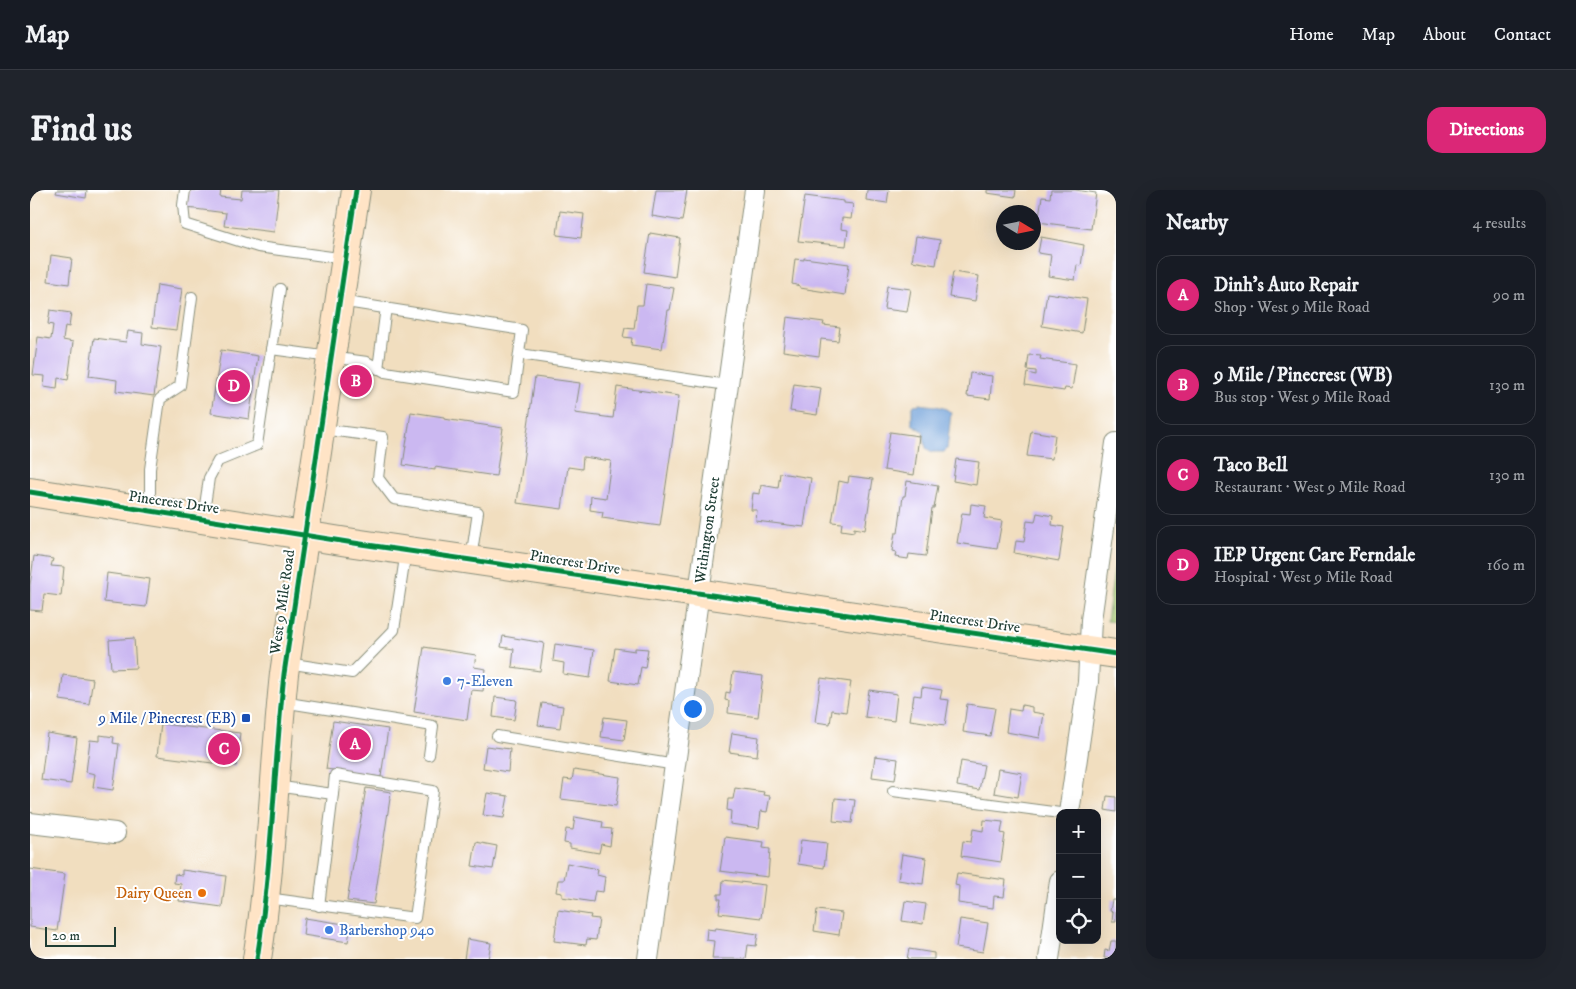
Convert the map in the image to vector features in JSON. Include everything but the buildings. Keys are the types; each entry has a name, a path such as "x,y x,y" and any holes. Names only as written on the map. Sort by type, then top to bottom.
{"street":[{"name":"West 9 Mile Road","path":"257,959 266,898 281,702 286,663 356,190"},
{"name":"Withington Street","path":"648,959 755,190"},
{"path":"1071,809 1088,682 1091,620 1116,443"},
{"name":"Pinecrest Drive","path":"30,492 150,512 1116,654"},
{"path":"30,823 115,834"},
{"path":"1049,959 1057,899"}],"lane":[{"path":"185,190 183,205 185,224 258,247 346,259"},
{"path":"202,519 209,478 218,461 257,446 280,289"},
{"path":"150,512 150,469 160,399 180,386 192,297"},
{"path":"271,349 366,362 385,372 514,392 522,330 339,301"},
{"path":"378,369 386,308"},
{"path":"520,354 727,385"},
{"path":"320,429 383,437 378,478 394,500 478,512 471,559"},
{"path":"286,663 352,673 394,630 406,550"},
{"path":"281,702 433,726 429,755"},
{"path":"496,736 676,765"},
{"path":"266,898 319,906 414,918 432,791 335,776 319,906"},
{"path":"275,786 333,794"},
{"path":"893,791 1056,812"}],"green space":[{"path":"1116,556 1116,622 1107,621"}],"water":[{"path":"914,405 941,407 951,413 947,449 944,452 932,452 926,448 923,431 912,424 912,409"}],"cycle path":[{"path":"257,959 266,888 284,674 356,190"},
{"path":"30,492 354,543 1116,654"}],"place":[{"name":"9 Mile / Pinecrest (WB)","path":"356,381"},
{"name":"IEP Urgent Care Ferndale","path":"234,386"},
{"name":"7-Eleven","path":"447,681"},
{"name":"9 Mile / Pinecrest (EB)","path":"246,718"},
{"name":"Dinh's Auto Repair","path":"355,744"},
{"name":"Taco Bell","path":"224,749"},
{"name":"Dairy Queen","path":"202,893"},
{"name":"Barbershop 940","path":"329,930"}]}
